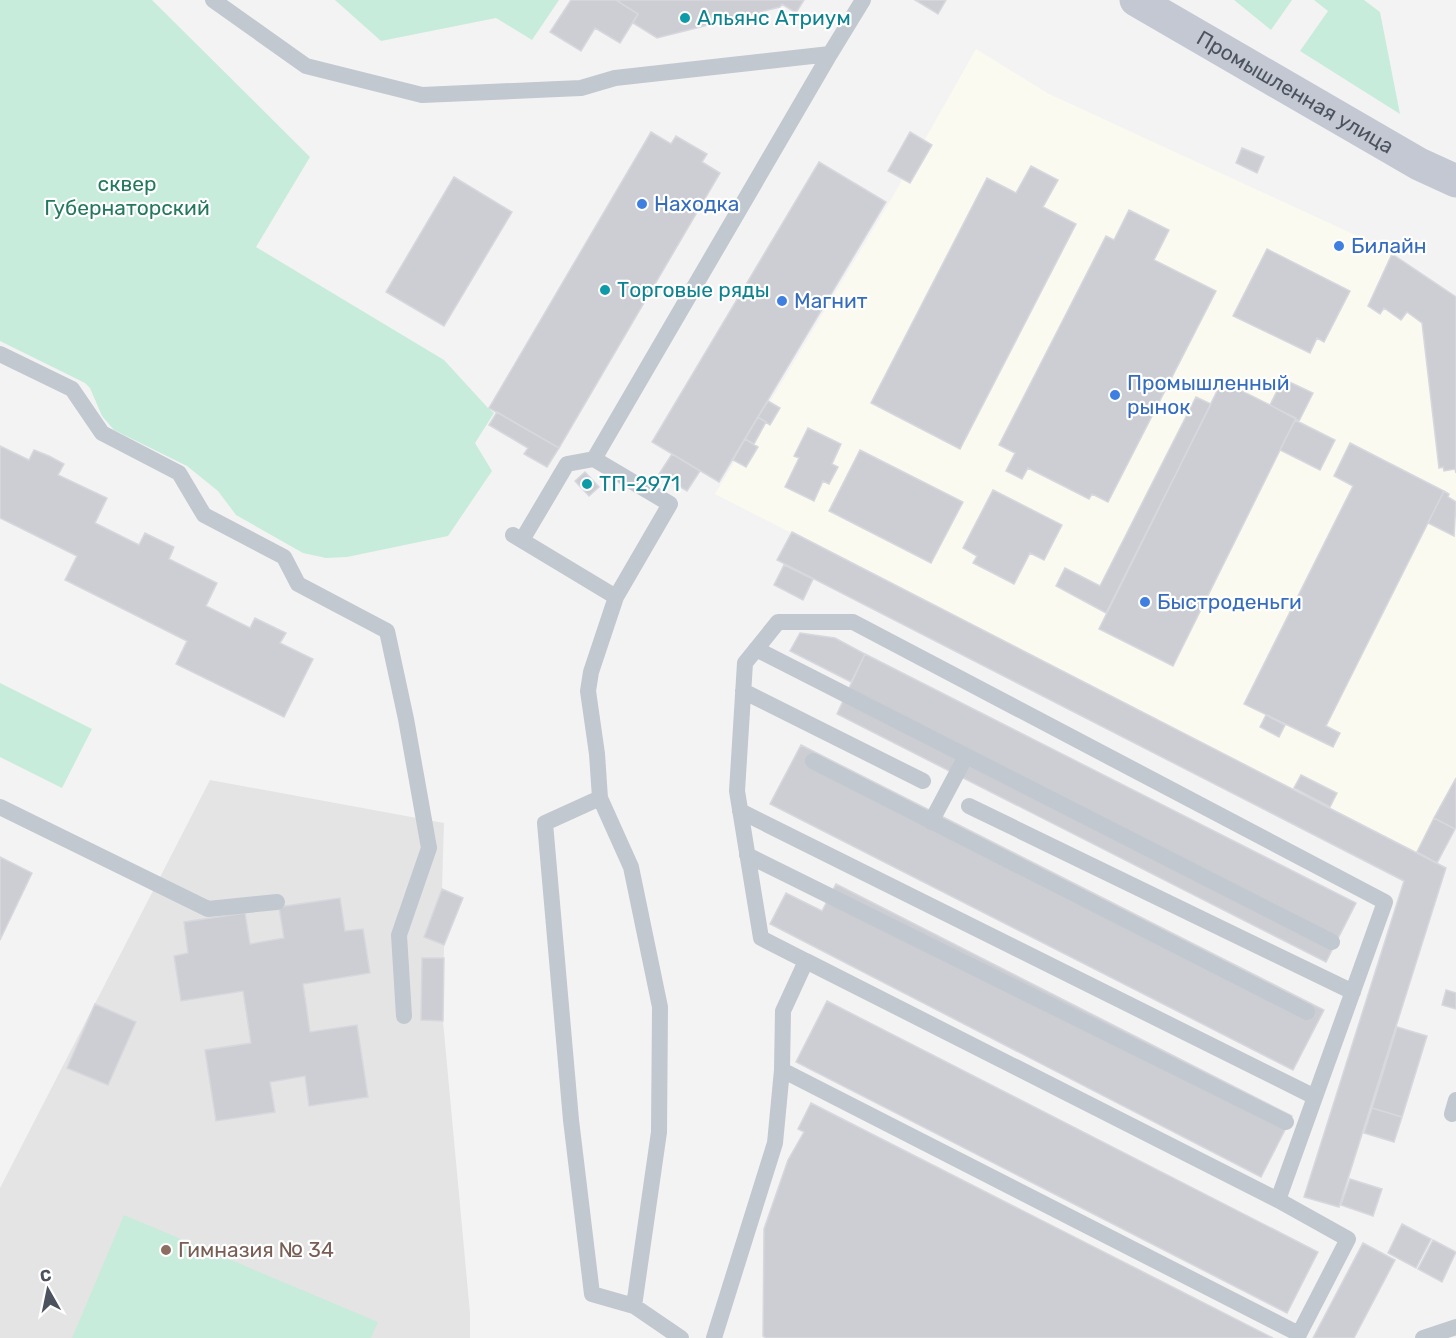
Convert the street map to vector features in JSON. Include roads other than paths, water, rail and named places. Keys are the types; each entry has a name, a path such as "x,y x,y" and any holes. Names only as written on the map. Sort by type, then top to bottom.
{"street":[{"name":"Промышленная улица","path":"1136,0 1419,164 1456,181"}],"lane":[{"path":"213,0 306,66 422,95 581,88 615,78 830,54"},
{"path":"594,459 863,0"},
{"path":"0,354 72,389 102,433 179,474 204,515 284,557 298,584 387,631 406,719 429,848 399,935 404,1016"},
{"path":"616,597 518,538 567,464 594,459 670,504 616,597 591,672 588,691 600,798 631,867 660,1007 659,1132 634,1306"},
{"path":"782,1070 1298,1336 1348,1239 1278,1200 761,938 737,791 745,663 778,622 853,622 1385,902 1278,1200"},
{"path":"756,649 1332,942"},
{"path":"743,691 922,781"},
{"path":"932,822 966,756"},
{"path":"813,762 1307,1012"},
{"path":"600,798 545,823 571,1120 592,1294 634,1306 681,1338"},
{"path":"969,806 1353,992"},
{"path":"0,807 208,909 277,902"},
{"path":"740,811 1315,1097"},
{"path":"747,855 1286,1122"},
{"path":"714,1338 775,1143 782,1070 783,1011 806,962"},
{"path":"1423,1338 1456,1327"}],"place":[{"name":"Альянс Атриум","path":"685,18"},
{"name":"Находка","path":"642,204"},
{"name":"Билайн","path":"1339,246"},
{"name":"Торговые ряды","path":"605,290"},
{"name":"Магнит","path":"782,301"},
{"name":"Промышленный рынок","path":"1115,395"},
{"name":"ТП-2971","path":"587,484"},
{"name":"Быстроденьги","path":"1145,602"},
{"name":"Гимназия № 34","path":"166,1250"}],"park label":[{"name":"сквер Губернаторский","path":"127,196"}]}
